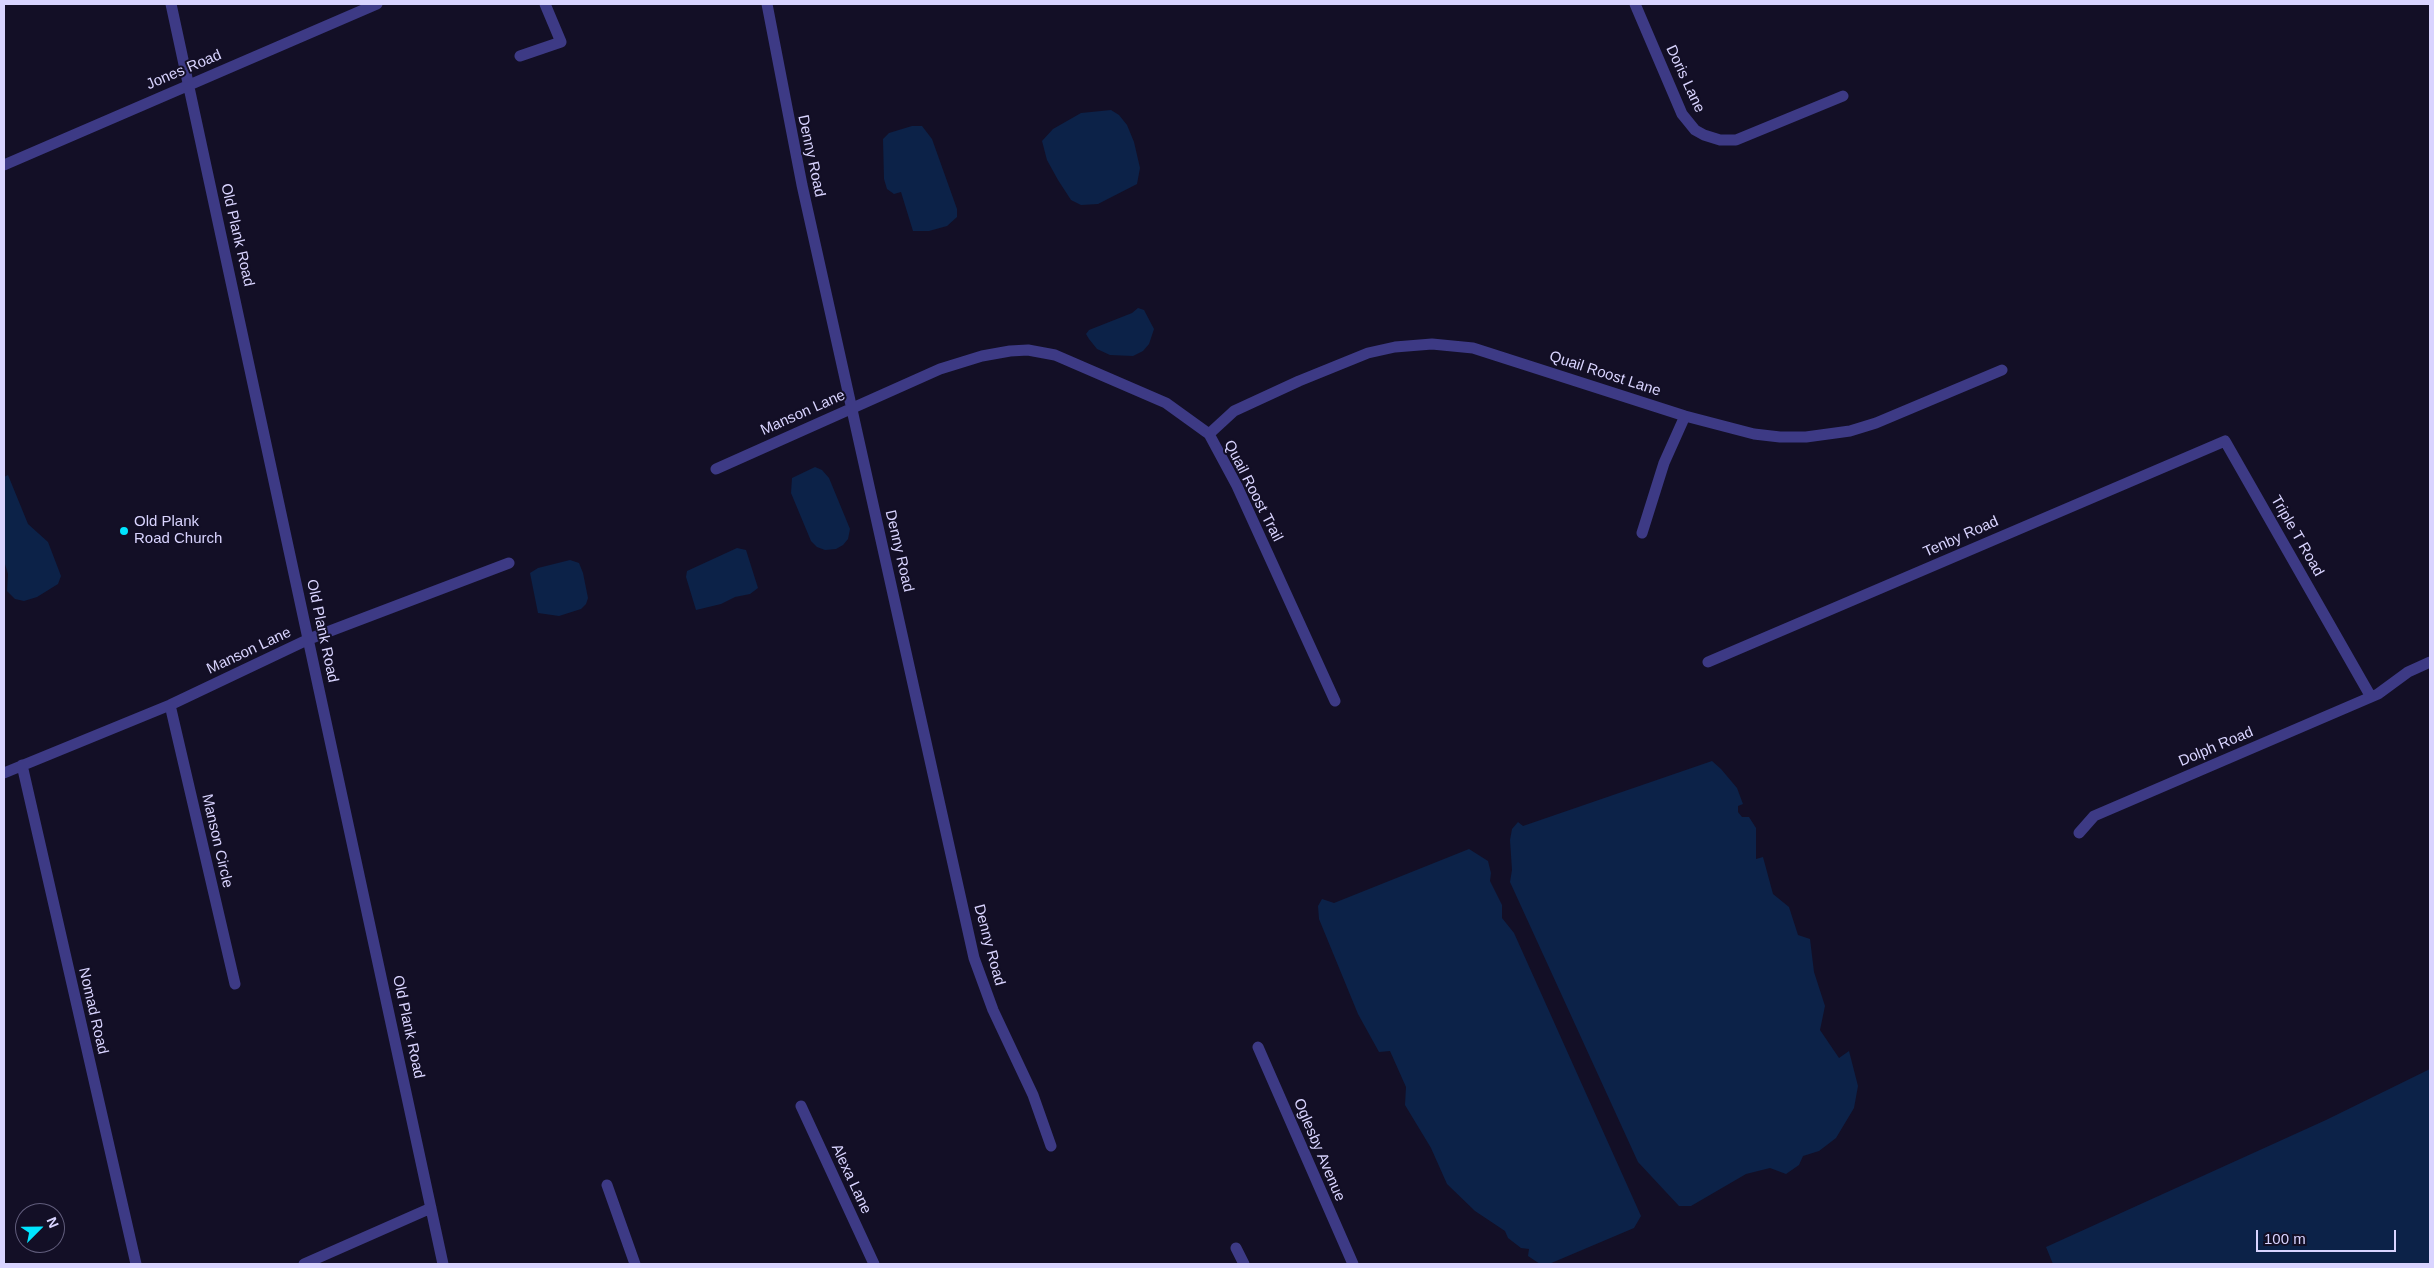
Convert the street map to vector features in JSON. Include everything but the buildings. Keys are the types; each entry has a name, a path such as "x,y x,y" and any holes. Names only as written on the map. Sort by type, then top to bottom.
{"street":[{"name":"Old Plank Road","path":"171,4 443,1264"},
{"name":"Jones Road","path":"4,165 377,4"},
{"path":"520,56 561,42 545,4"},
{"name":"Denny Road","path":"767,4 802,185 974,958 992,1010 1033,1095 1051,1146"},
{"name":"Doris Lane","path":"1635,4 1682,114 1695,130 1704,135 1720,140 1736,140 1843,96"},
{"name":"Quail Roost Lane","path":"1209,434 1234,411 1299,381 1368,353 1395,347 1432,344 1473,348 1686,416 1754,434 1780,437 1834,434 1876,423 2002,370"},
{"name":"Quail Roost Trail","path":"902,387 940,369 980,356 1028,350 1055,355 1166,403 1209,434 1237,486 1335,701"},
{"name":"Manson Lane","path":"716,469 902,387"},
{"path":"1642,533 1664,463 1686,416"},
{"name":"Triple T Road","path":"2225,441 2371,696"},
{"name":"Tenby Road","path":"1708,662 2225,441"},
{"name":"Manson Lane","path":"4,773 170,705 309,639 509,563"},
{"name":"Dolph Road","path":"2079,833 2094,816 2371,696 2392,686 2408,672 2430,662"},
{"name":"Manson Circle","path":"170,705 235,984"},
{"name":"Nomad Road","path":"22,765 136,1264"},
{"name":"Oglesby Avenue","path":"1258,1047 1353,1264"},
{"name":"Alexa Lane","path":"802,1106 874,1264"},
{"path":"607,1185 635,1264"},
{"path":"304,1264 431,1208"},
{"path":"1236,1248 1244,1264"}],"water":[{"path":"1111,110 1119,115 1127,125 1134,142 1140,168 1137,184 1098,204 1081,205 1071,200 1058,180 1047,160 1042,141 1053,129 1081,113"},
{"path":"912,126 922,126 932,139 957,209 957,217 947,226 929,231 913,231 901,192 894,194 887,189 884,179 883,139 889,133"},
{"path":"1138,308 1144,310 1154,329 1149,344 1143,351 1133,356 1110,355 1097,349 1086,334 1089,330 1132,313"},
{"path":"815,467 822,470 829,478 850,529 848,539 836,549 825,550 817,547 811,541 791,493 792,478"},
{"path":"8,475 28,524 48,542 61,576 58,584 37,597 24,601 15,599 7,591 8,574 4,561 4,477"},
{"path":"737,548 746,550 758,588 750,594 696,610 686,577 687,571"},
{"path":"570,560 579,563 583,573 588,598 586,604 581,609 559,616 538,613 530,573 538,568"},
{"path":"1712,761 1737,788 1743,804 1738,806 1738,812 1742,817 1749,817 1756,828 1756,859 1763,857 1773,894 1789,907 1798,935 1810,939 1814,972 1825,1006 1820,1030 1839,1058 1849,1051 1858,1086 1854,1108 1836,1138 1819,1151 1803,1156 1799,1165 1786,1174 1770,1168 1746,1174 1691,1206 1679,1206 1638,1162 1510,882 1512,870 1510,840 1512,829 1518,822 1523,826"},
{"path":"1469,849 1488,861 1491,873 1490,881 1502,905 1502,918 1514,933 1641,1216 1634,1228 1549,1264 1540,1264 1528,1256 1529,1249 1521,1248 1508,1238 1505,1231 1475,1211 1447,1184 1431,1148 1405,1105 1406,1087 1390,1051 1379,1052 1358,1014 1319,919 1318,906 1322,899 1334,903"},
{"path":"2430,1069 2430,1264 2053,1264 2046,1247 2326,1120"}],"place":[{"name":"Old Plank Road Church","path":"124,531"}]}
